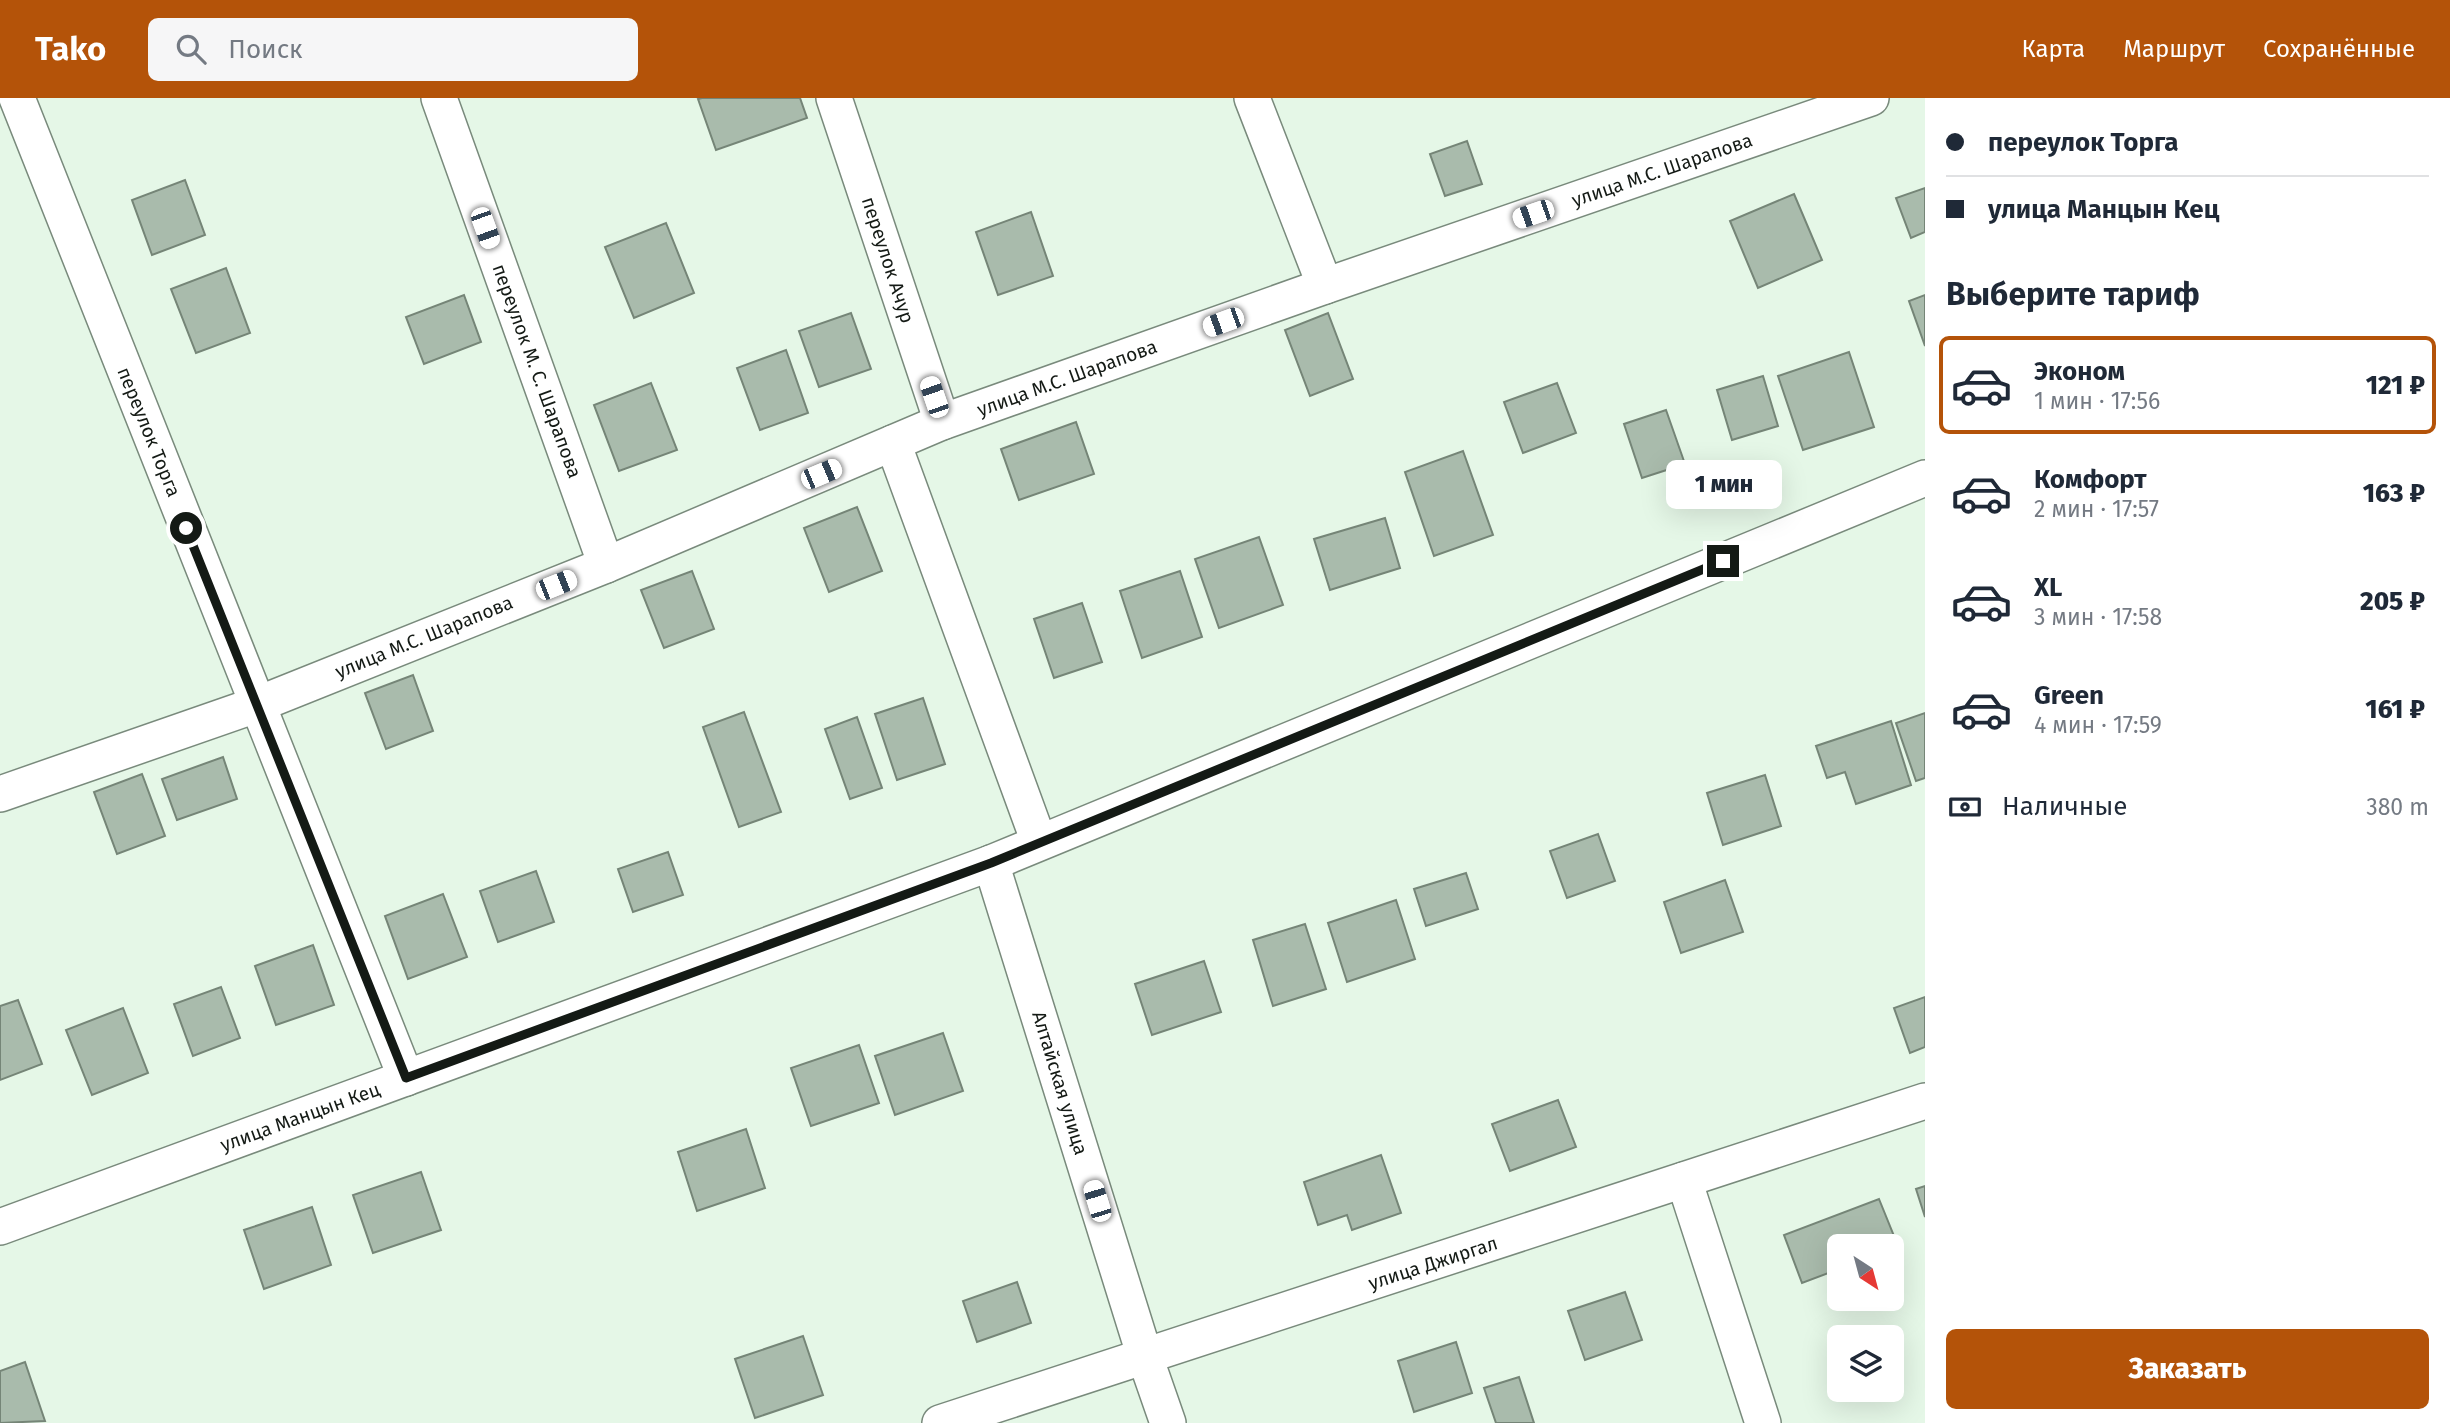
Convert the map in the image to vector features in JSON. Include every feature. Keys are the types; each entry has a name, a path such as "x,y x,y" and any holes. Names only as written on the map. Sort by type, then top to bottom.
{"street":[{"name":"переулок Торга","path":"17,98 406,1078"},
{"name":"переулок М. С. Шарапова","path":"439,98 606,565"},
{"name":"переулок Ачур","path":"834,98 942,422"},
{"path":"1252,98 1325,286"},
{"name":"улица М.С. Шарапова","path":"0,794 256,705 606,565 942,422 1325,286 1871,98"},
{"path":"893,443 1039,842"},
{"name":"улица Манцын Кец","path":"0,1227 991,863 1925,478"},
{"name":"Алтайская улица","path":"991,863 1168,1423"},
{"name":"улица Джиргал","path":"940,1423 1925,1101"},
{"path":"1684,1180 1763,1423"}],"building":[{"path":"800,98 807,118 716,150 698,99"},
{"path":"1467,141 1482,184 1445,196 1430,154"},
{"path":"185,180 205,235 152,255 132,200"},
{"path":"1925,188 1925,232 1911,238 1896,198"},
{"path":"1794,194 1822,260 1758,288 1730,221"},
{"path":"1031,212 1053,276 998,295 976,232"},
{"path":"666,223 694,293 634,318 605,247"},
{"path":"226,268 250,333 196,353 171,289"},
{"path":"464,295 481,342 424,364 406,317"},
{"path":"1925,295 1925,346 1909,301"},
{"path":"851,313 871,369 819,387 799,331"},
{"path":"1328,313 1353,379 1310,396 1285,330"},
{"path":"786,350 808,413 760,430 737,368"},
{"path":"1849,352 1874,427 1803,450 1778,376"},
{"path":"1763,376 1778,426 1732,440 1717,390"},
{"path":"651,383 677,450 619,471 594,405"},
{"path":"1557,383 1576,433 1523,453 1504,402"},
{"path":"1666,410 1685,464 1642,478 1624,424"},
{"path":"1076,422 1094,474 1019,500 1001,449"},
{"path":"1463,451 1493,535 1434,556 1405,472"},
{"path":"857,507 882,571 829,592 804,528"},
{"path":"1385,518 1400,568 1330,590 1314,539"},
{"path":"1259,537 1283,605 1219,628 1195,559"},
{"path":"692,571 714,629 664,648 641,590"},
{"path":"1180,571 1202,637 1142,658 1120,591"},
{"path":"1082,603 1102,662 1054,678 1034,619"},
{"path":"413,675 433,731 386,749 365,693"},
{"path":"923,698 945,764 897,780 875,714"},
{"path":"744,712 781,812 739,827 703,727"},
{"path":"1925,713 1925,778 1916,781 1896,723"},
{"path":"857,717 882,788 850,799 825,729"},
{"path":"1891,721 1911,785 1856,804 1845,772 1827,778 1816,746"},
{"path":"223,757 237,799 177,820 162,779"},
{"path":"142,774 165,836 117,854 94,792"},
{"path":"1765,775 1781,826 1723,845 1707,793"},
{"path":"1598,834 1615,881 1567,898 1550,851"},
{"path":"668,852 683,895 633,912 618,869"},
{"path":"536,871 554,922 498,942 480,891"},
{"path":"1466,873 1478,909 1426,926 1414,889"},
{"path":"1725,880 1743,932 1681,953 1664,902"},
{"path":"443,894 467,957 408,979 385,916"},
{"path":"1396,900 1415,959 1347,982 1328,923"},
{"path":"1305,924 1326,989 1273,1006 1253,940"},
{"path":"313,945 334,1005 276,1025 255,966"},
{"path":"1204,961 1221,1012 1152,1035 1135,984"},
{"path":"221,987 240,1038 193,1056 174,1004"},
{"path":"1925,997 1925,1047 1910,1053 1894,1008"},
{"path":"18,1000 42,1064 0,1080 0,1006"},
{"path":"123,1008 148,1073 92,1095 66,1030"},
{"path":"943,1033 963,1091 895,1115 875,1056"},
{"path":"859,1045 879,1103 811,1126 791,1068"},
{"path":"1558,1100 1576,1147 1510,1171 1492,1124"},
{"path":"746,1129 765,1188 697,1211 678,1152"},
{"path":"1381,1155 1401,1213 1352,1230 1347,1215 1318,1225 1304,1182"},
{"path":"421,1172 441,1230 373,1253 353,1195"},
{"path":"1925,1186 1925,1217 1916,1189"},
{"path":"1879,1199 1893,1234 1827,1234 1827,1274 1802,1283 1784,1235"},
{"path":"312,1207 331,1265 264,1289 244,1230"},
{"path":"1017,1282 1031,1323 977,1342 963,1301"},
{"path":"1625,1292 1642,1340 1585,1360 1568,1311"},
{"path":"803,1336 823,1395 755,1418 735,1359"},
{"path":"1456,1342 1472,1393 1414,1412 1398,1361"},
{"path":"25,1362 45,1421 0,1423 0,1371"},
{"path":"1519,1377 1534,1423 1496,1423 1484,1388"}],"route":[{"path":"186,528 406,1078 991,863 1723,561"}]}
